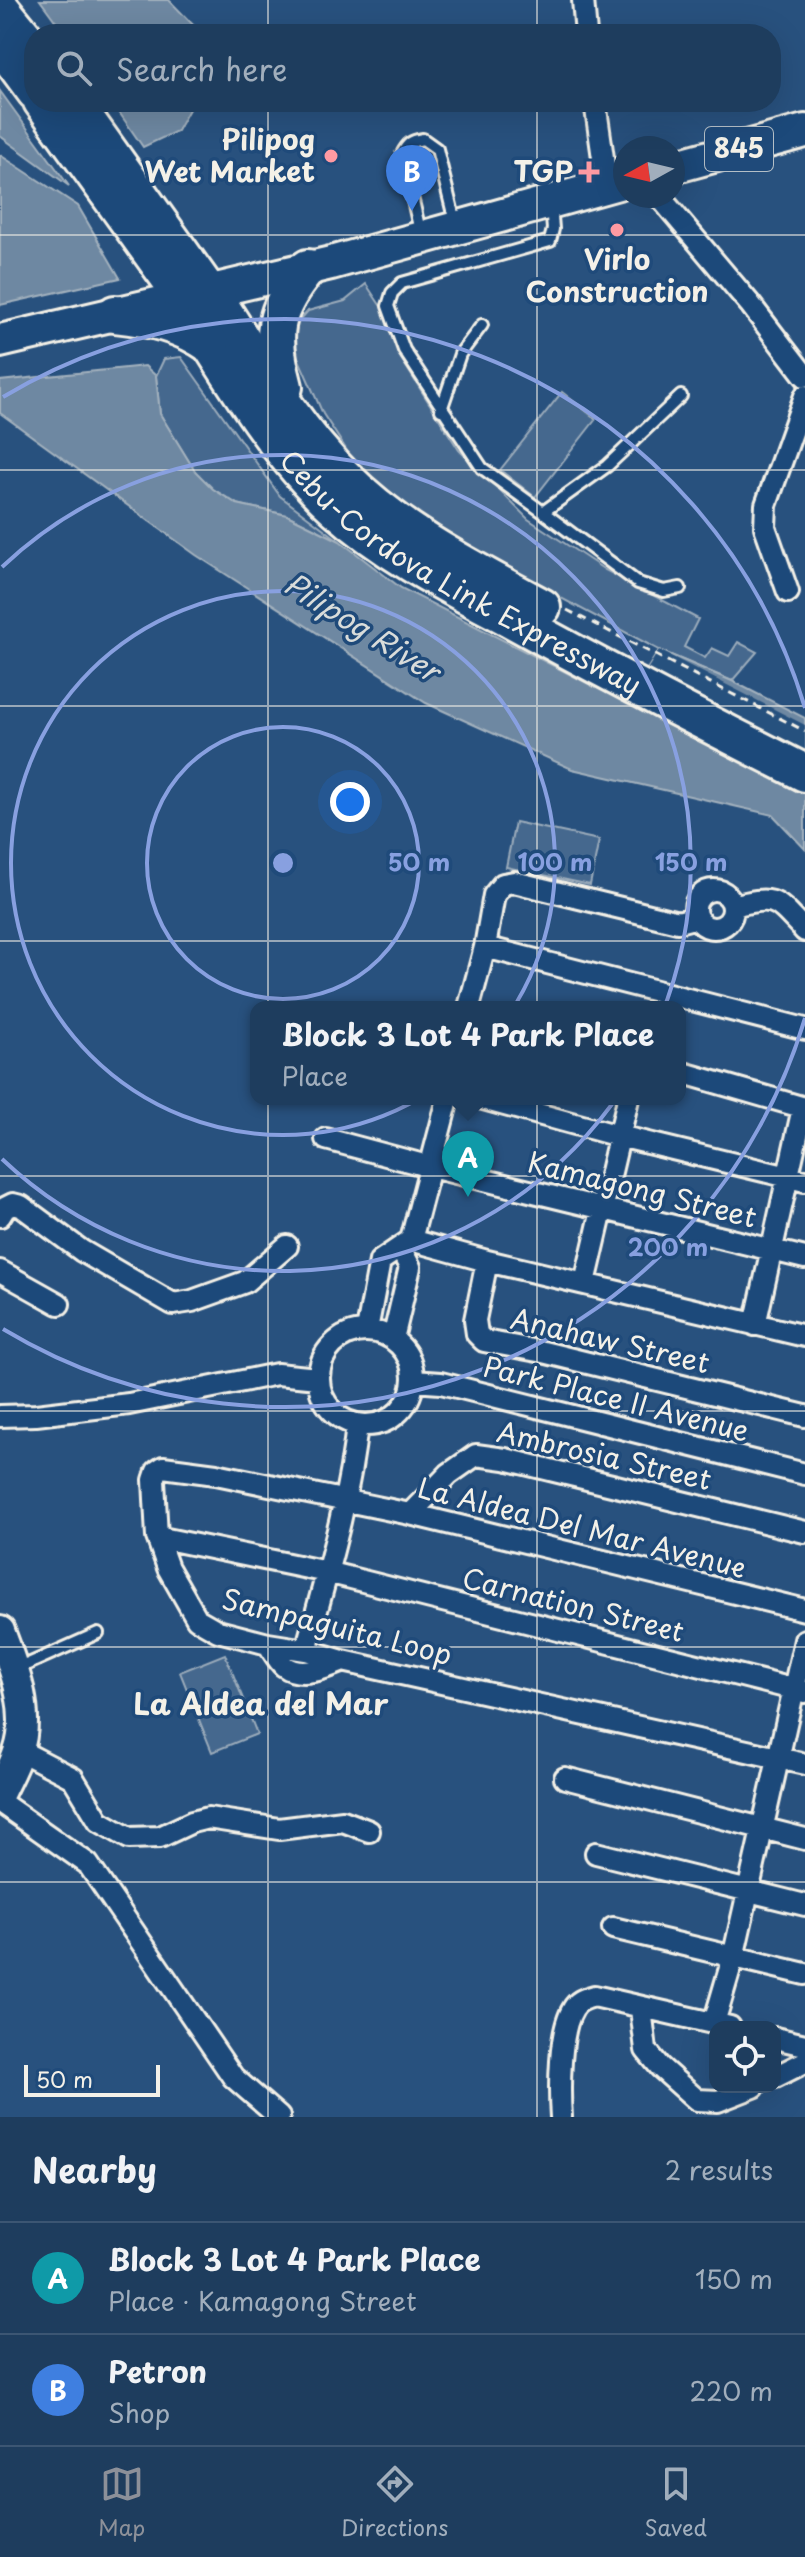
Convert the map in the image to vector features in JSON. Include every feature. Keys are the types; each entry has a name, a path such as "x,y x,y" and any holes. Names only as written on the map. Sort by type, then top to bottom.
{"highway":[{"path":"289,408 277,360 275,327 283,303 317,266"},
{"name":"Cebu-Cordova Link Expressway","path":"196,296 213,346 284,449 346,517 412,563 805,746"},
{"name":"Cebu-Cordova Link Expressway","path":"196,296 335,467 383,511 647,670 805,773"},
{"path":"115,314 168,323 193,333 213,346"}],"main road":[{"path":"0,4 24,34"},
{"path":"0,47 24,79"},
{"path":"48,112 196,296"},
{"path":"82,112 196,296"},
{"name":"845","path":"685,164 805,131"},
{"path":"0,341 317,266 613,185"}],"street":[{"path":"583,0 585,24"},
{"path":"598,112 613,172"},
{"path":"669,208 750,304 805,376"},
{"path":"788,592 765,527 766,505 805,396"},
{"path":"471,1001 485,947 494,895 503,884 514,882 678,922 697,917"},
{"path":"708,891 724,893 733,906 731,918 722,927 710,928 697,917 697,902 708,891"},
{"path":"733,906 763,898 774,901 805,931"},
{"path":"485,947 805,1029"},
{"path":"686,1074 804,1108 796,1179 771,1251 755,1325"},
{"path":"393,1339 410,1267 405,1244 431,1167 446,1105"},
{"path":"505,1105 796,1179"},
{"path":"585,1283 627,1105"},
{"name":"Kamagong Street","path":"326,1139 805,1258"},
{"path":"0,1216 5,1208 13,1204 21,1206 82,1251 173,1304 185,1303 245,1282 287,1246"},
{"path":"367,1330 380,1261 405,1244 805,1336"},
{"name":"Anahaw Street","path":"487,1261 475,1320 477,1334 484,1341 543,1352 805,1416"},
{"path":"0,1271 59,1304"},
{"path":"367,1330 393,1339 404,1349 410,1361 413,1381 408,1400 391,1419 380,1424 357,1425 339,1417 327,1407 320,1393 318,1378 327,1350 351,1332 367,1330"},
{"path":"0,1416 129,1404 277,1374 318,1378"},
{"name":"Park Place II Avenue","path":"413,1381 441,1383 805,1474"},
{"path":"306,1650 353,1464 357,1425"},
{"name":"Ambrosia Street","path":"410,1514 449,1474 476,1455 505,1459 805,1532"},
{"name":"Sampaguita Loop","path":"344,1503 216,1474 163,1467 157,1471 154,1480 157,1537 168,1568 197,1619 218,1631 805,1764"},
{"name":"La Aldea Del Mar Avenue","path":"344,1503 410,1514 805,1610"},
{"name":"Carnation Street","path":"157,1537 327,1572 800,1691"},
{"path":"0,1631 15,1670 24,1717 19,1750 0,1792"},
{"path":"723,2021 748,1891 779,1759 800,1691 805,1640"},
{"path":"268,1644 285,1667 299,1672 310,1672 343,1661"},
{"path":"19,1750 73,1778 99,1821 129,1838 142,1840 160,1837 208,1818 279,1829 343,1821 369,1831"},
{"path":"565,1778 805,1839"},
{"path":"0,1802 88,1864 233,2077 279,2117"},
{"path":"596,1853 805,1905"},
{"path":"613,1928 805,1974"},
{"path":"561,2117 560,2069 572,2010 581,2000 594,1996 709,2022"},
{"path":"641,2009 641,2029 646,2050 697,2100 718,2101 739,2093"},
{"path":"781,2039 805,2045"},
{"path":"781,2074 805,2062"}],"lane":[{"path":"422,238 402,154 412,141 423,139 437,149 457,228"},
{"path":"551,203 553,229 550,241 402,283 392,293 388,306 404,350 482,468 638,583 664,591 680,588"},
{"path":"441,410 460,354 482,325"},
{"path":"543,512 607,466 681,396"},
{"path":"15,1670 98,1633"}],"path":[{"path":"561,607 647,670 805,731"}],"shaded area":[{"path":"366,284 394,326 398,354 459,450 528,519 605,570 698,619 684,647 705,658 712,648 729,656 738,642 757,652 732,681 659,650 448,538 359,469 323,414 293,346 292,329 308,311 345,301"},
{"path":"181,357 280,496 340,541 287,515 237,504 213,489 195,471 160,414 156,376 164,359"},
{"path":"562,392 596,419 535,497 500,470"},
{"path":"515,822 599,840 590,885 506,867"},
{"path":"225,1654 257,1734 212,1752 180,1672"}],"water":[{"path":"40,0 169,0 192,24 58,24"},
{"path":"0,91 69,186 0,136"},
{"path":"119,112 187,112 177,131 143,147"},
{"path":"0,155 78,206 120,278 0,305"},
{"name":"Pilipog River","path":"145,366 156,376 160,414 195,471 213,489 237,504 287,515 340,541 401,588 626,703 659,650 732,681 805,718 805,849 773,815 572,769 426,703 196,555 0,413 0,381"}],"pier":[{"path":"659,650 805,725 805,793 627,703"}],"place":[{"name":"Pilipog Wet Market","path":"331,156"},
{"name":"TGP","path":"589,172"},
{"name":"Petron","path":"412,211"},
{"name":"Virlo Construction","path":"617,230"},
{"name":"Block 3 Lot 4 Park Place","path":"468,1197"}],"district":[{"name":"La Aldea del Mar","path":"261,1705"}]}
